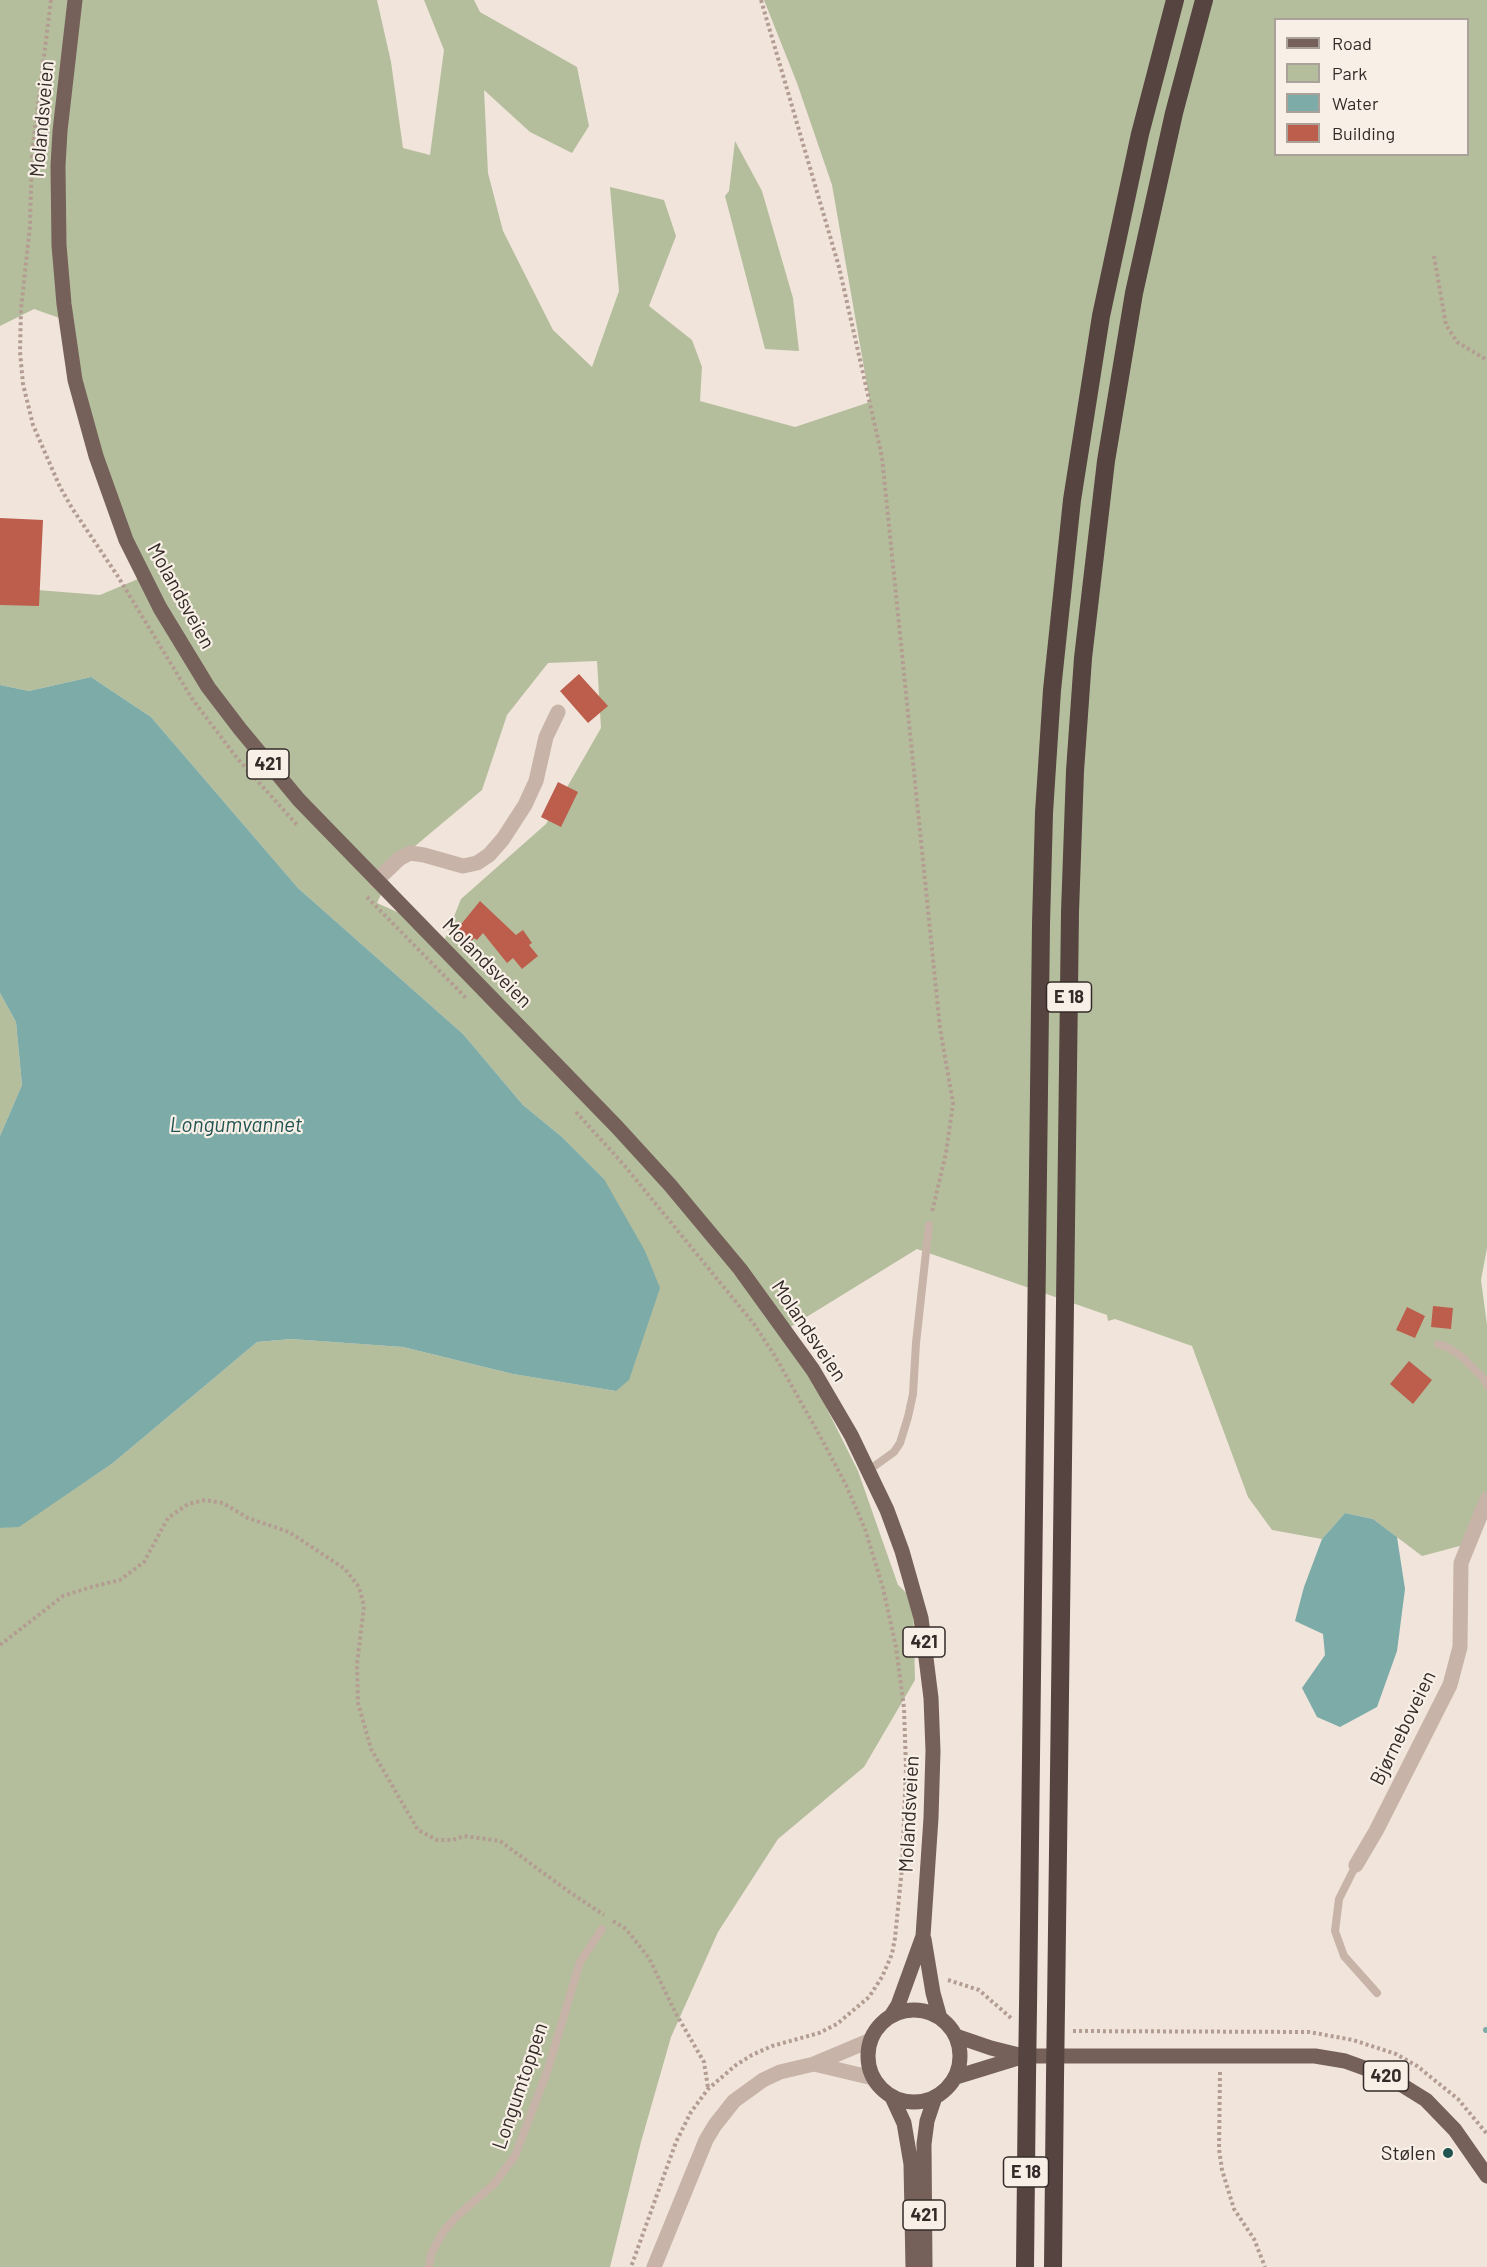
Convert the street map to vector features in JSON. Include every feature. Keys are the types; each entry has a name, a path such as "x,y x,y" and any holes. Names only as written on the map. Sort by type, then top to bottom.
{"highway":[{"name":"E 18","path":"1024,2267 1041,924 1044,813 1052,690 1072,500 1101,316 1140,134 1175,0"},
{"name":"E 18","path":"1053,2267 1070,912 1074,783 1095,546 1119,377 1154,196 1204,0"}],"main road":[{"name":"Molandsveien","path":"75,0 60,131 58,206 60,273 75,380 83,414 111,502 126,540 160,608 208,687 270,766 376,880 645,1157 699,1218 740,1269 813,1370 852,1435 887,1510 908,1568 921,1618 927,1658 933,1751 923,1936 940,2018"},
{"name":"Molandsveien","path":"891,2016 901,1999 923,1936"},
{"path":"891,2016 899,2012 916,2010 940,2018"},
{"name":"421","path":"871,2040 879,2026 891,2016"},
{"name":"421","path":"940,2018 956,2036"},
{"path":"956,2036 960,2056 956,2077"},
{"name":"420","path":"956,2036 1023,2056 1315,2056 1345,2061 1389,2077 1426,2100 1455,2130 1487,2176"},
{"path":"871,2040 868,2063 873,2078"},
{"name":"420","path":"956,2077 1023,2056"},
{"name":"421","path":"925,2267 924,2144 927,2121 935,2097 944,2092 956,2077"},
{"name":"421","path":"873,2078 881,2089 892,2097 904,2123 911,2164 913,2267"},
{"path":"892,2097 918,2102 935,2097"}],"street":[{"path":"376,880 399,859 410,853 463,866 489,855 503,839 525,805 536,781 546,737 558,712"},
{"name":"Bjørneboveien","path":"1356,1865 1376,1831 1450,1685 1460,1647 1461,1563 1487,1498"},
{"path":"814,2064 871,2040"},
{"path":"654,2267 699,2155 719,2119 734,2102 763,2080 801,2065 814,2064 873,2078"}],"lane":[{"path":"869,1470 894,1452 900,1443 908,1417 913,1394 916,1343 929,1225"},
{"path":"1438,1344 1461,1356 1487,1385"},
{"path":"1356,1865 1339,1899 1335,1931 1344,1956 1377,1993"},
{"name":"Longumtoppen","path":"429,2267 431,2254 443,2232 456,2217 494,2184 515,2156 548,2069 580,1962 602,1929"}],"path":[{"path":"51,0 32,153 30,226 21,309 20,352 23,384 33,425 60,487 72,508 117,575 193,700 244,767 301,829"},
{"path":"761,0 839,267 882,457 940,1028 953,1103 946,1153 929,1225"},
{"path":"1434,256 1446,325 1457,342 1487,360"},
{"path":"364,894 472,1004"},
{"path":"572,1108 660,1207 754,1324 771,1348 831,1455 864,1529 883,1588 896,1647 904,1708 906,1768 898,1917 892,1954 887,1967 869,1997 837,2025 819,2033 772,2046 752,2055 736,2064 708,2089 691,2112 676,2142 631,2267"},
{"path":"0,1645 63,1596 120,1580 144,1562 168,1518 188,1503 205,1500 223,1503 248,1518 289,1532 319,1550 345,1569 358,1587 363,1606 357,1664 358,1703 371,1749 418,1830 437,1840 453,1840 464,1836 500,1841 568,1891 626,1929 649,1958 675,2012 704,2062 708,2089"},
{"path":"1220,2065 1219,2149 1222,2170 1234,2209 1254,2239 1265,2267"}],"green space":[{"path":"0,0 377,0 391,62 403,148 430,155 444,50 424,0 474,0 480,12 577,67 589,126 572,153 530,132 484,90 488,173 503,231 553,330 592,367 619,291 610,187 664,200 676,236 649,306 692,340 702,367 700,401 795,427 870,402 832,185 797,83 764,0 1487,0 1487,1248 1481,1280 1487,1325 1487,1507 1471,1543 1422,1556 1373,1519 1345,1513 1322,1539 1272,1530 1248,1497 1192,1346 1115,1319 1108,1321 1107,1315 917,1249 787,1329 858,1471 898,1585 913,1599 915,1680 864,1767 778,1839 718,1932 671,2037 641,2142 610,2267 0,2267 0,1528 19,1526 113,1463 257,1342 291,1339 403,1347 513,1374 616,1391 604,1179 562,1137 523,1105 463,1034 298,888 151,717 91,677 29,691 0,685 0,587 100,595 138,579 101,485 68,321 34,309 0,326","holes":["597,661 601,728 546,824 461,899 445,939 428,926 377,903 396,862 482,790 507,715 548,663"]},
{"path":"735,141 762,191 793,298 799,351 765,349 725,196 729,191"},
{"path":"0,993 16,1022 22,1085 0,1136"}],"water":[{"name":"Longumvannet","path":"91,677 151,717 298,888 463,1034 523,1105 562,1137 604,1179 645,1251 660,1288 629,1380 616,1391 513,1374 403,1347 291,1339 257,1342 113,1463 19,1527 0,1528 0,1136 22,1085 16,1022 0,993 0,685 29,691"},
{"path":"1345,1513 1373,1519 1397,1537 1405,1589 1397,1651 1377,1707 1340,1727 1317,1717 1302,1688 1325,1655 1323,1634 1295,1621 1304,1587 1322,1539"}],"building":[{"path":"0,518 43,520 39,606 0,605"},
{"path":"579,674 608,706 588,723 560,691"},
{"path":"558,782 578,792 561,827 541,817"},
{"path":"480,901 516,935 523,930 532,943 529,945 538,956 522,969 513,958 507,963 483,933 477,940 474,938 468,946 454,933"},
{"path":"1433,1306 1453,1308 1451,1329 1431,1327"},
{"path":"1407,1307 1425,1316 1415,1338 1396,1330"},
{"path":"1409,1361 1432,1380 1413,1404 1390,1384"}],"place":[{"name":"Stølen","path":"1448,2153"}]}
